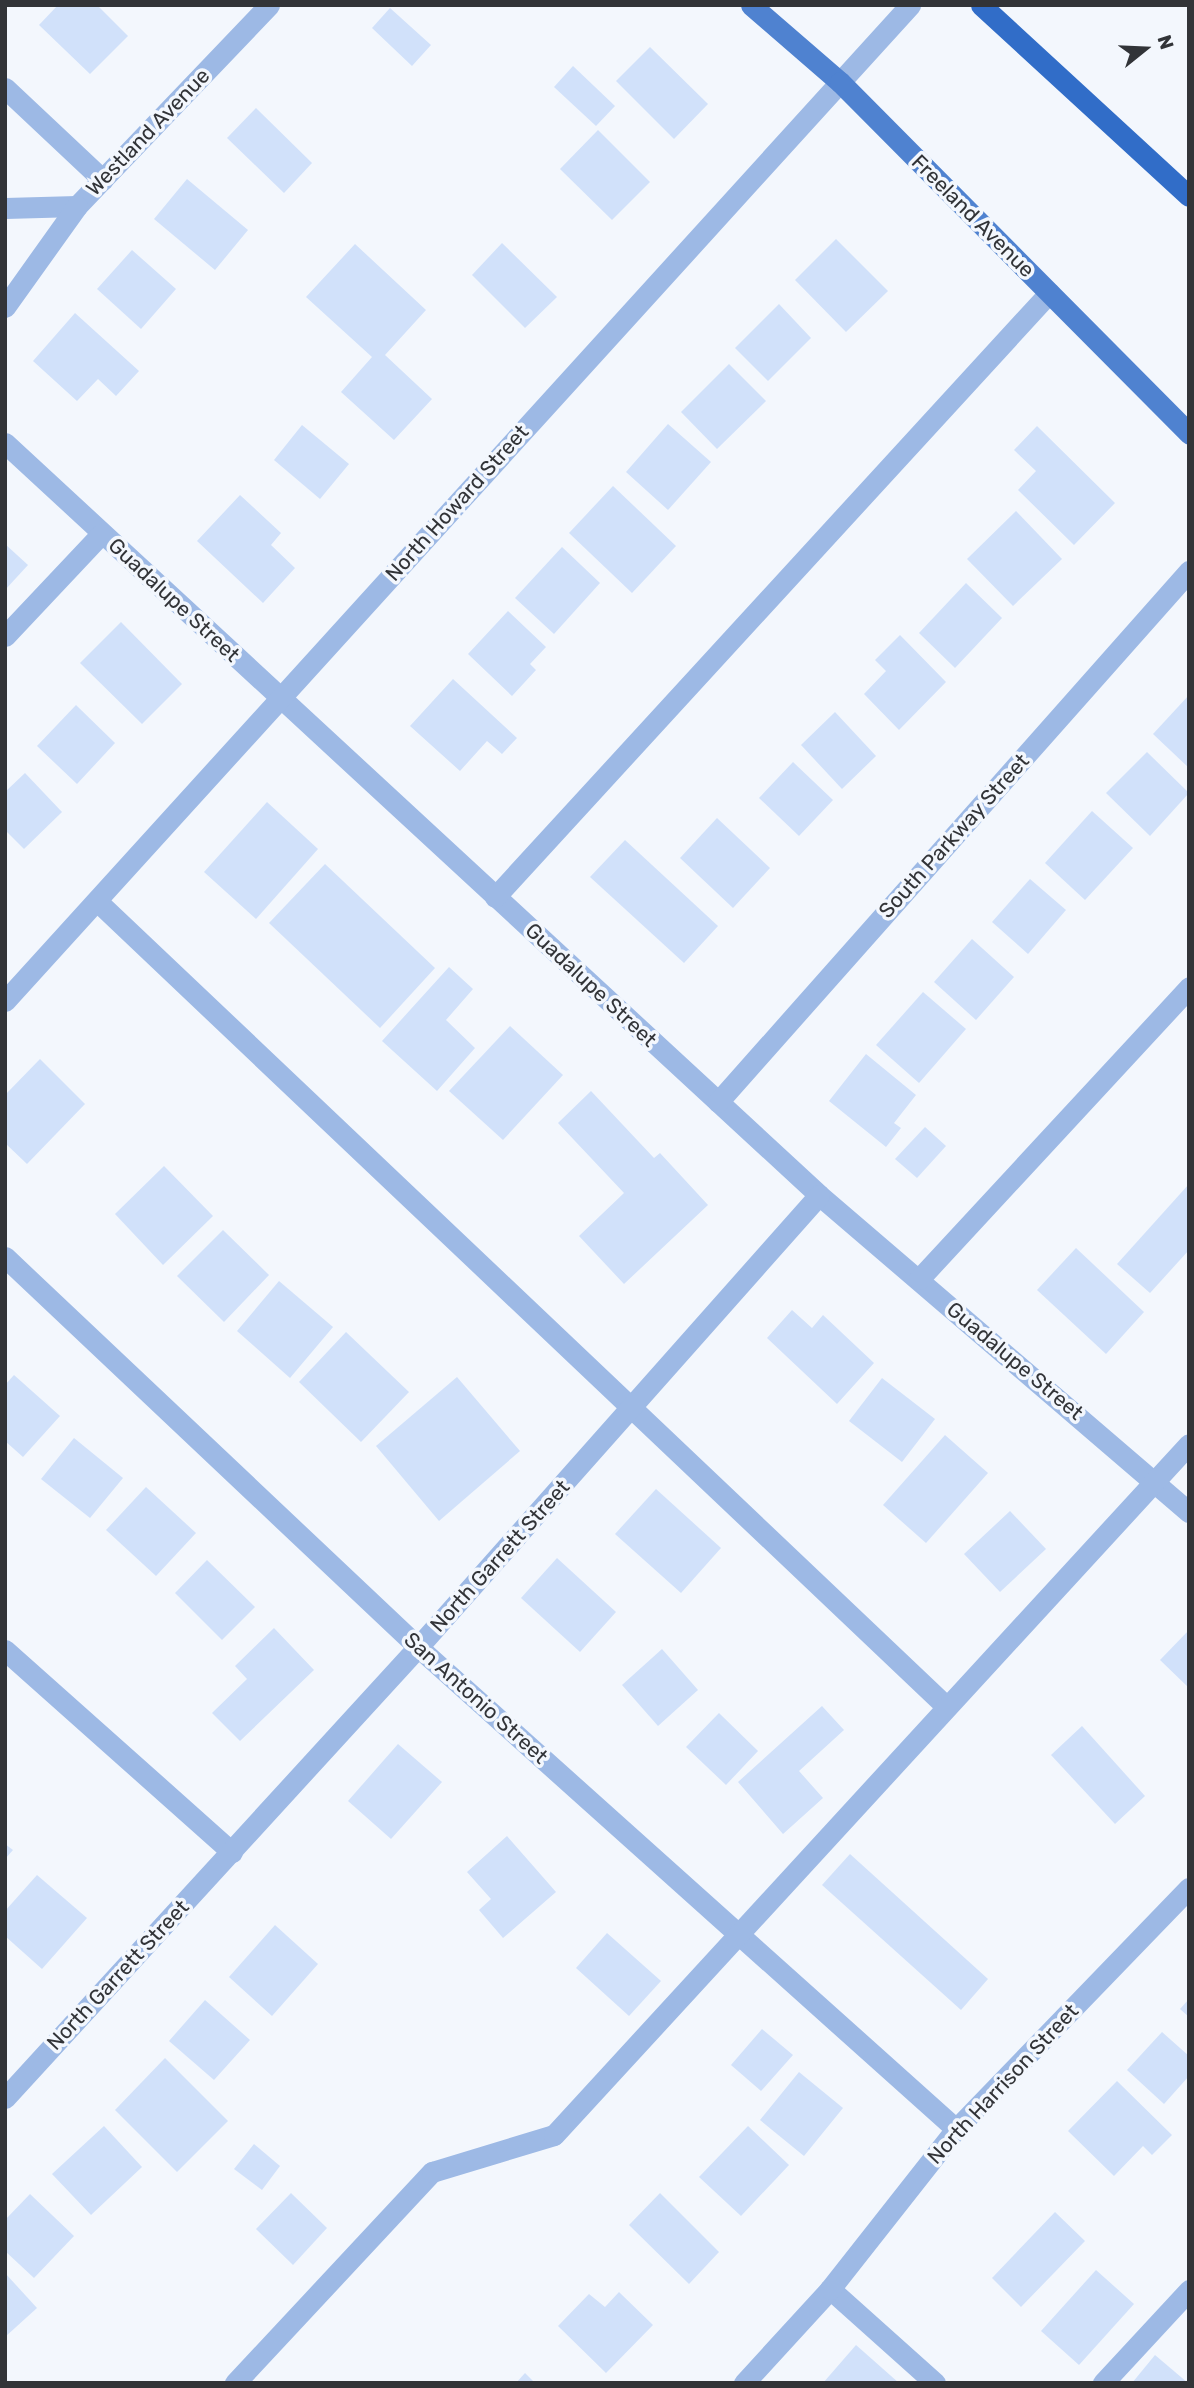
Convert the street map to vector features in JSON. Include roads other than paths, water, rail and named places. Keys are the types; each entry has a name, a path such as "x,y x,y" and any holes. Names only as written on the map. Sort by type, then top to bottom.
{"highway":[{"path":"981,5 1189,196"}],"main road":[{"name":"Freeland Avenue","path":"751,5 840,82 1189,434"}],"street":[{"name":"Westland Avenue","path":"5,208 77,206 269,5"},
{"name":"North Howard Street","path":"5,1001 910,5"},
{"path":"5,88 103,180"},
{"path":"5,307 77,206"},
{"path":"495,897 1049,293"},
{"name":"Guadalupe Street","path":"5,443 279,699 819,1195 1156,1480 1189,1512"},
{"path":"5,636 102,533"},
{"name":"South Parkway Street","path":"718,1102 1189,571"},
{"path":"97,901 947,1707"},
{"path":"919,1279 1189,987"},
{"name":"North Garrett Street","path":"10,2085 232,1852 418,1647 819,1195"},
{"name":"San Antonio Street","path":"5,1257 418,1647 956,2129"},
{"path":"235,2383 432,2172 554,2135 1189,1444"},
{"path":"5,1650 232,1852"},
{"name":"North Harrison Street","path":"744,2383 830,2289 956,2129 1189,1888"},
{"path":"830,2289 936,2383"},
{"path":"1103,2383 1189,2291"}]}
